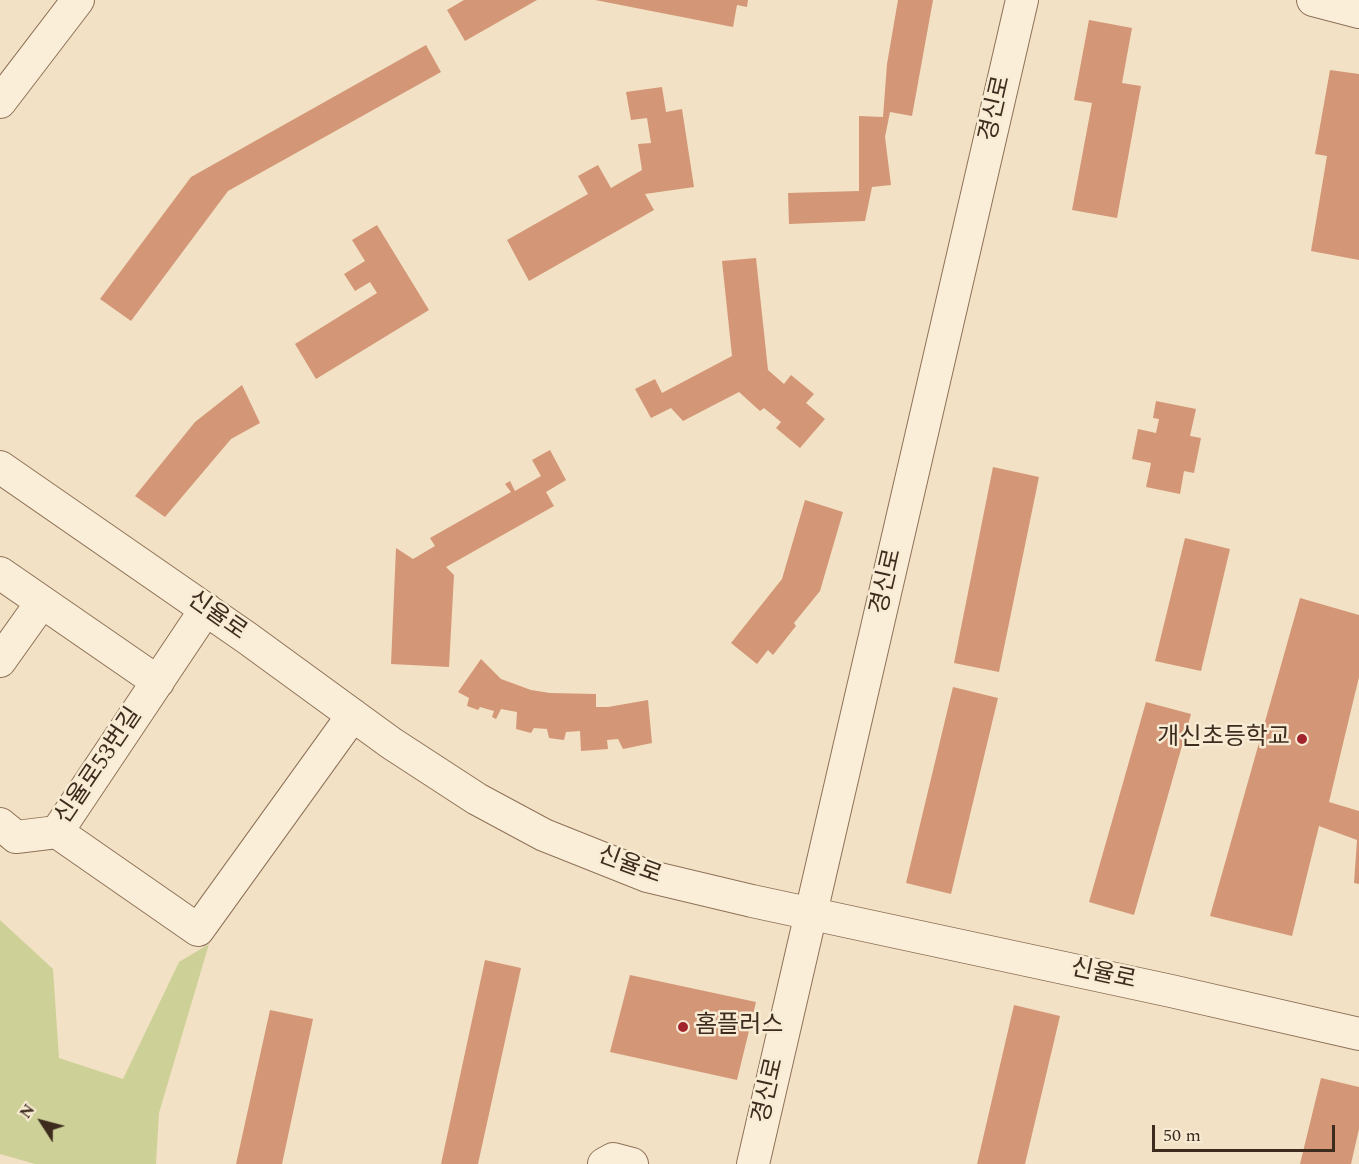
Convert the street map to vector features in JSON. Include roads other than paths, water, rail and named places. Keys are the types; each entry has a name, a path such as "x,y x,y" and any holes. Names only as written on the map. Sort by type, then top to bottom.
{"street":[{"path":"0,102 78,0"},
{"name":"경신로","path":"753,1164 1022,0"},
{"path":"1313,0 1359,12"},
{"name":"신율로","path":"0,467 206,609 391,743 477,799 544,835 647,876 1359,1034"},
{"name":"신율로53번길","path":"0,573 158,682"},
{"path":"0,661 42,602"},
{"name":"신율로53번길","path":"0,824 16,837 57,832 206,609"},
{"path":"57,832 198,930 353,715"},
{"path":"604,1164 613,1159 632,1164"}],"place":[{"name":"개신초등학교","path":"1302,739"},
{"name":"홈플러스","path":"683,1027"}]}
